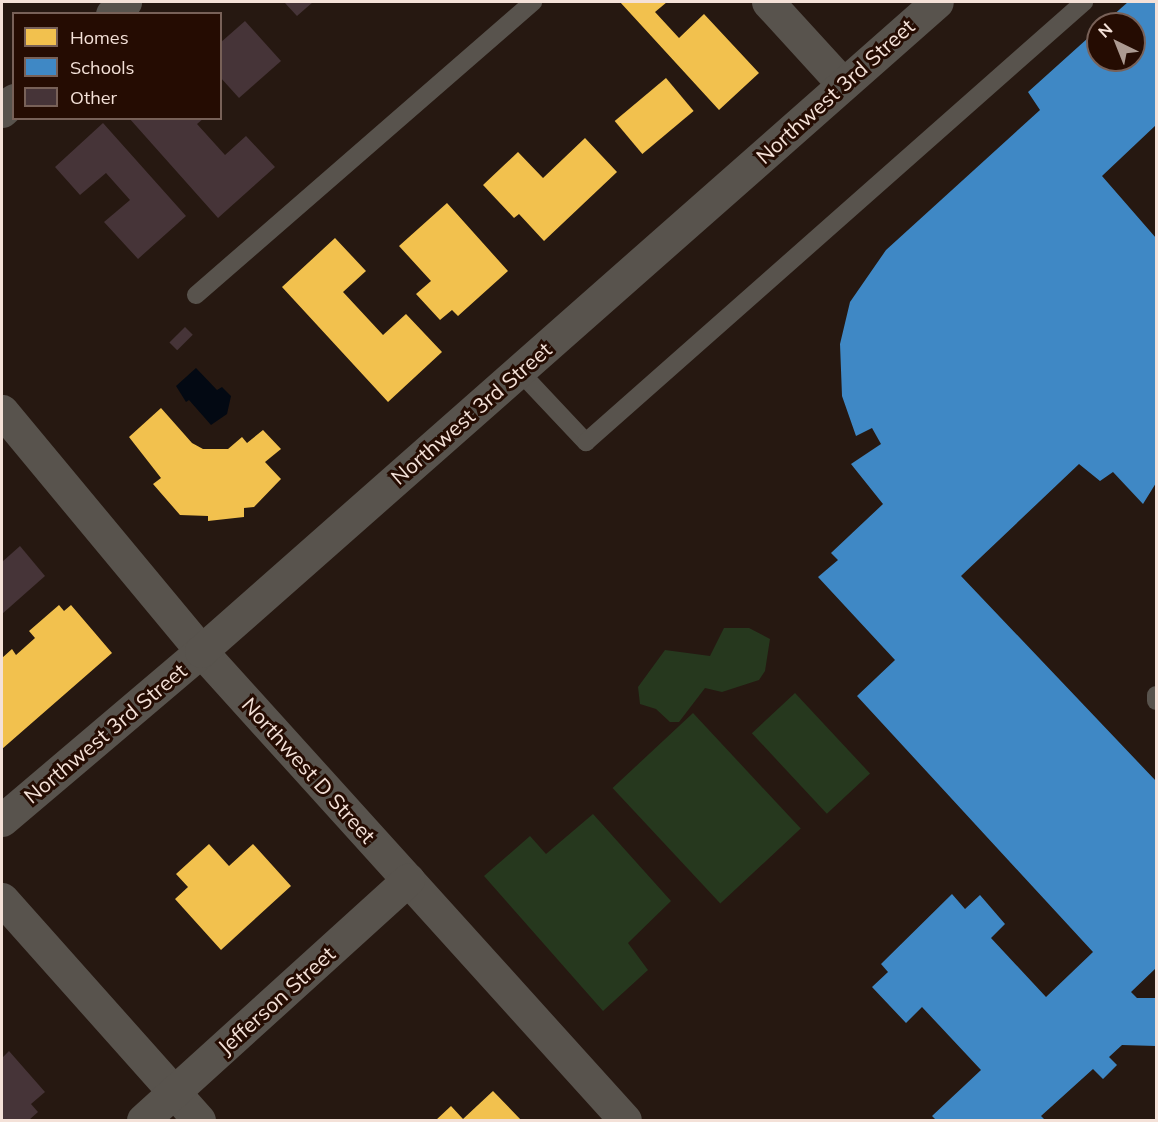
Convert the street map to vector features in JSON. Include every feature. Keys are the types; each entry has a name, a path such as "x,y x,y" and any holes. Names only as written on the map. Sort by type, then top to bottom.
{"street":[{"path":"114,12 126,2"},
{"path":"768,2 843,84"},
{"name":"Northwest 3rd Street","path":"2,820 201,651 937,2"},
{"name":"Northwest D Street","path":"2,411 201,651 625,1120"},
{"name":"Jefferson Street","path":"143,1120 408,880"},
{"path":"2,899 200,1120"}],"lane":[{"path":"196,295 533,2"},
{"path":"519,371 586,442 1084,2"},
{"path":"1156,695 1156,701"}],"green space":[{"path":"724,628 749,628 770,639 765,671 759,680 722,692 705,688 679,722 670,722 656,709 640,704 638,687 665,650 710,656"},
{"path":"795,693 870,773 827,814 752,733"},
{"path":"693,713 801,829 720,904 613,788"},
{"path":"593,814 671,901 628,943 648,970 603,1011 484,876 530,836 546,854"}],"shaded area":[{"path":"196,368 217,390 222,387 231,396 227,414 211,425 189,400 186,402 176,386"}],"building: Homes":[{"path":"620,2 667,2 655,12 679,38 704,14 759,73 719,110"},
{"path":"666,78 694,111 642,154 615,121"},
{"path":"585,138 617,172 544,241 519,214 514,218 483,185 518,152 543,178"},
{"path":"447,203 508,271 458,316 452,310 440,320 416,294 431,281 399,246"},
{"path":"335,238 366,271 343,292 383,335 406,314 442,352 388,402 282,287"},
{"path":"161,408 192,443 203,449 228,449 242,437 247,443 263,430 281,449 265,462 281,479 254,507 244,508 244,517 208,521 208,516 180,515 153,484 161,478 129,437"},
{"path":"59,605 64,611 71,605 112,653 2,749 2,658 12,649 16,655 35,638 29,631"},
{"path":"209,844 229,866 253,844 291,886 221,950 175,899 188,887 176,874"},
{"path":"493,1091 521,1120 436,1120 451,1106 463,1119"}],"building: Schools":[{"path":"1128,2 1156,2 1156,125 1102,176 1156,238 1156,483 1143,504 1113,472 1100,481 1079,464 961,576 1156,781 1156,968 1131,992 1137,998 1156,998 1156,1046 1122,1045 1109,1057 1117,1065 1103,1079 1093,1069 1041,1116 1045,1120 936,1120 932,1116 981,1070 922,1007 906,1023 872,987 888,972 881,964 952,894 965,909 980,895 1005,924 991,938 1046,997 1093,952 857,696 895,660 818,577 838,560 831,553 883,504 851,464 881,444 872,428 856,436 842,396 840,344 850,302 886,250 1040,110 1028,92 1086,40 1086,72 1146,72 1146,12 1117,12"}],"building: Other":[{"path":"284,2 313,2 297,16"},
{"path":"245,21 281,61 239,98 222,79 222,41"},
{"path":"131,120 202,120 197,124 225,155 246,136 275,167 218,218"},
{"path":"103,123 186,216 138,259 104,222 130,200 106,173 80,195 55,167"},
{"path":"185,327 193,335 177,350 169,343"},
{"path":"20,546 45,576 2,614 2,562"},
{"path":"9,1051 45,1092 31,1104 38,1112 29,1120 2,1120 2,1058"}]}
